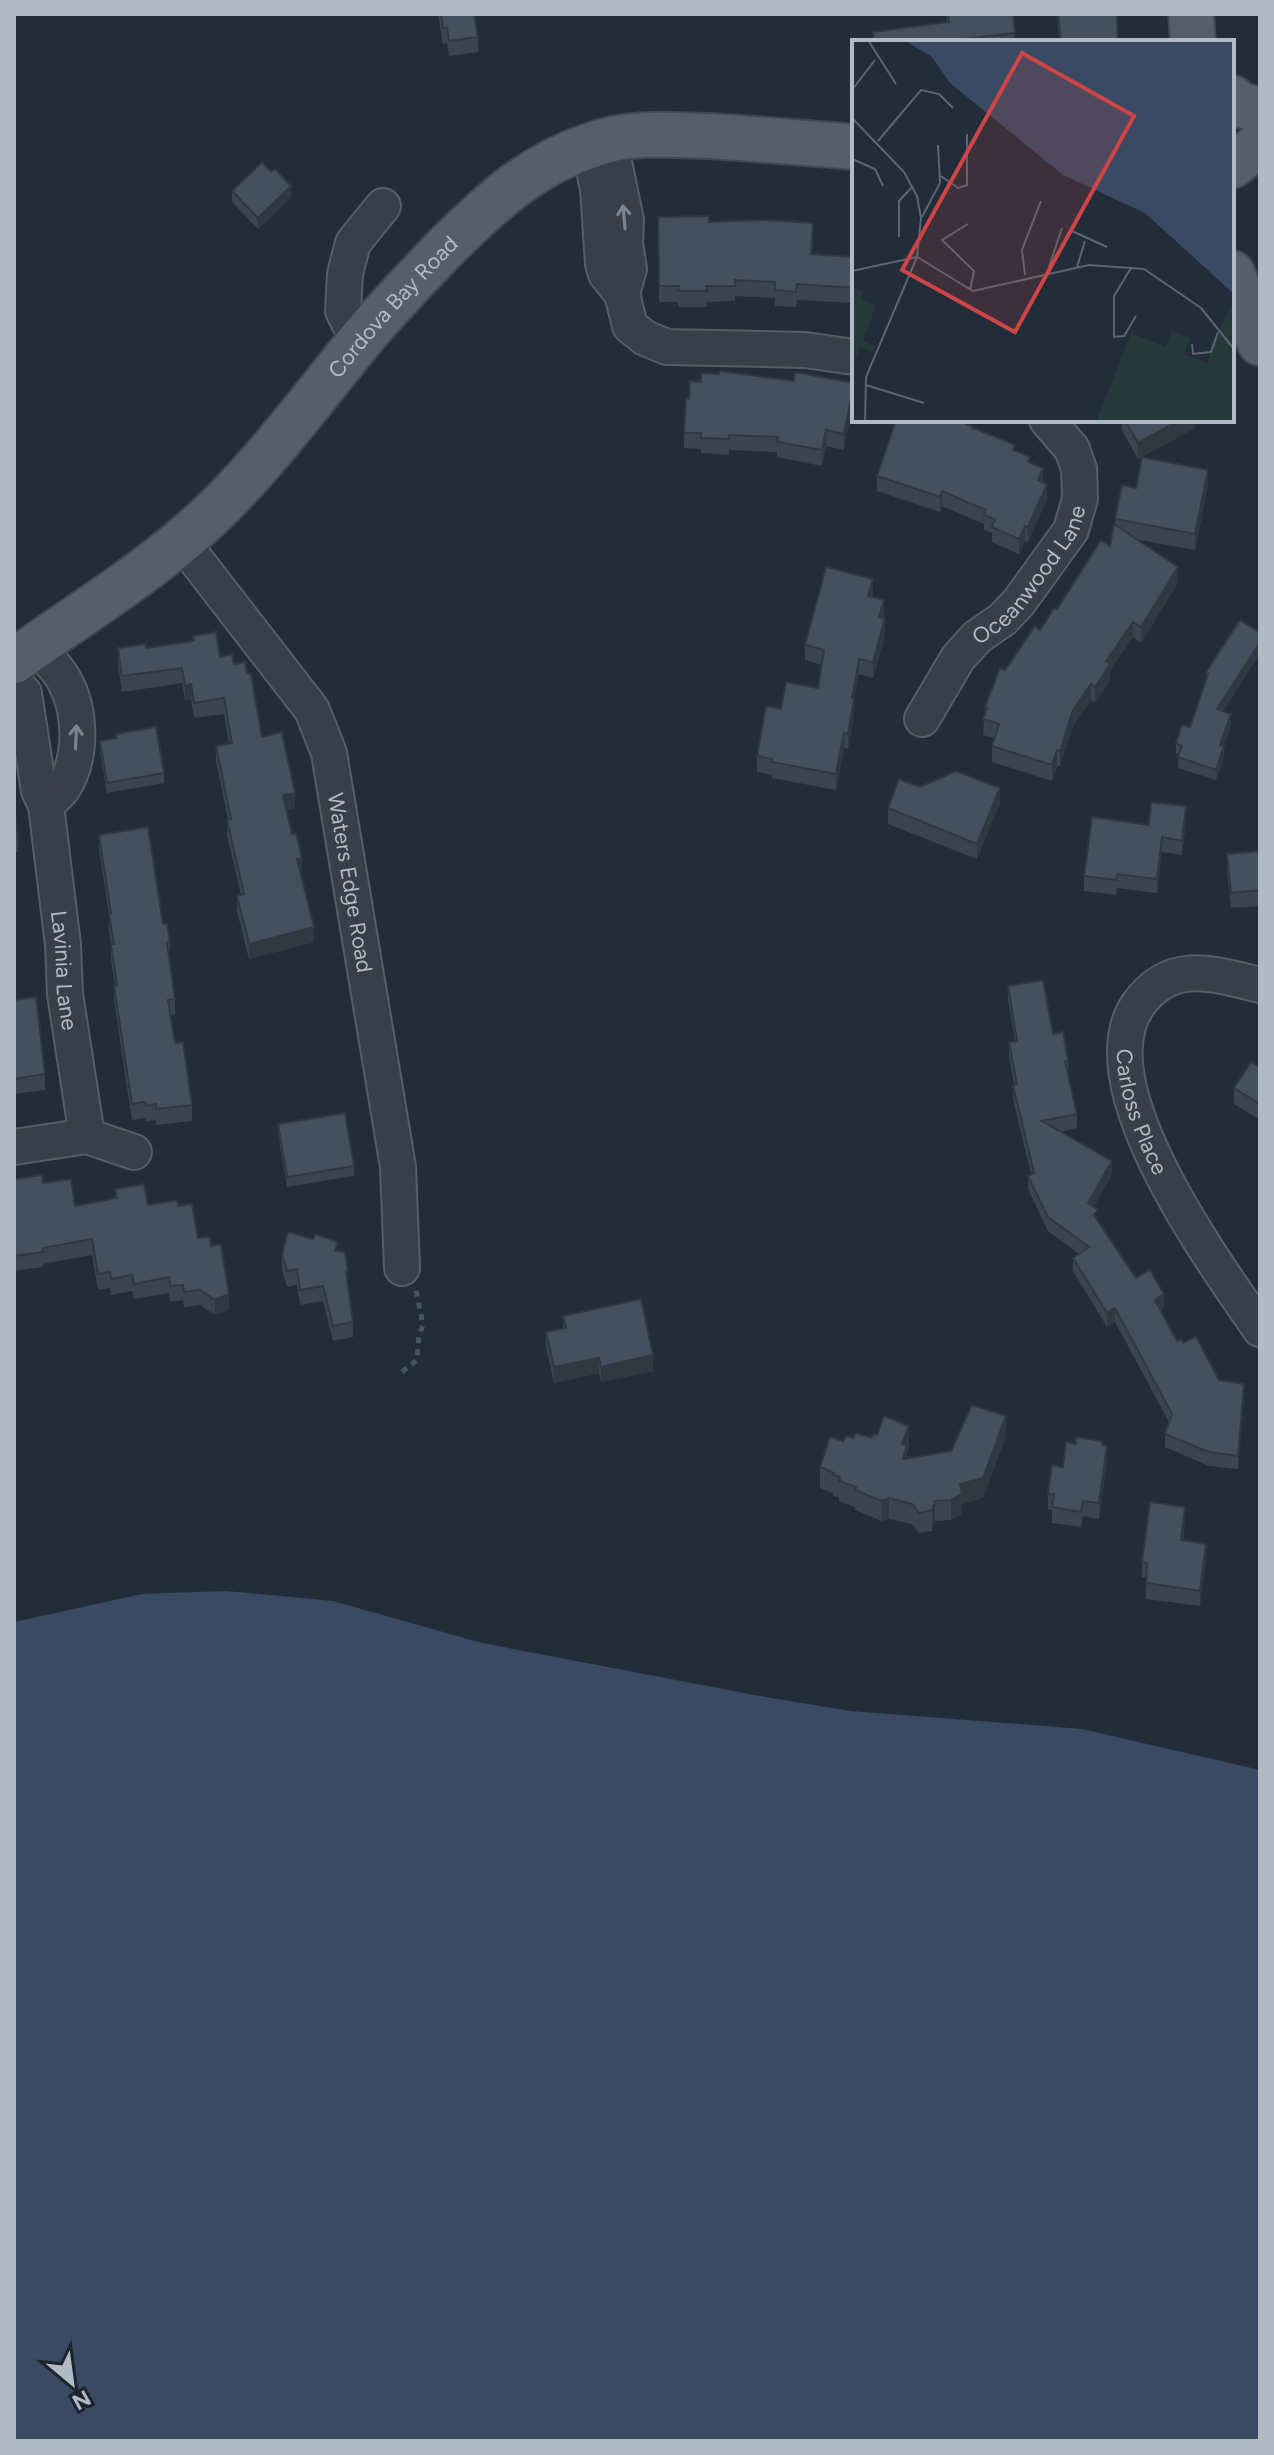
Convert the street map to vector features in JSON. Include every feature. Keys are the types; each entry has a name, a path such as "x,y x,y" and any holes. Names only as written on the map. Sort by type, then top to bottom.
{"main road":[{"path":"1191,14 1193,40"},
{"path":"1234,100 1241,105 1260,110"},
{"name":"Cordova Bay Road","path":"25,653 182,542 257,468 359,342 431,262 520,179 557,158 631,136 661,134 852,147"},
{"path":"1234,164 1260,144"}],"street":[{"path":"600,143 598,189 603,264 606,274 622,294 630,326 645,338 667,347 805,350 852,357"},
{"path":"359,342 343,311 345,274 353,243 383,206"},
{"name":"Oceanwood Lane","path":"922,719 958,658 977,637 1003,619 1019,602 1071,530 1080,499 1079,469 1072,449 1049,422"},
{"name":"Waters Edge Road","path":"182,542 312,710 329,753 398,1167 402,1268"},
{"path":"25,653 63,679 72,700 77,728 75,756 63,788 46,805"},
{"name":"Lavinia Lane","path":"14,682 24,693 39,791 46,805 63,945 65,994 87,1136"},
{"name":"Carloss Place","path":"1260,985 1206,972 1187,973 1156,984 1135,1009 1127,1029 1126,1049 1129,1081 1136,1107 1163,1177 1190,1226 1260,1329"},
{"path":"14,1147 87,1136 134,1152"}],"path":[{"path":"402,1268 413,1274 423,1325 417,1360 402,1372"}],"water":[{"path":"226,1591 333,1601 482,1643 765,1697 851,1711 1082,1729 1260,1770 1260,2441 14,2441 14,1622 142,1594"}],"building":[{"path":"441,14 474,14 478,37 449,41"},
{"path":"948,14 1013,14 1015,33 957,40 874,40 873,32 949,22"},
{"path":"1058,14 1117,15 1118,40 1061,40"},
{"path":"262,162 271,172 275,169 291,186 258,218 232,191"},
{"path":"709,216 709,222 765,220 813,223 811,254 852,257 852,288 797,284 796,292 775,290 775,282 735,280 735,286 706,286 707,291 678,291 679,286 659,286 658,217"},
{"path":"720,371 794,381 795,372 852,383 844,434 826,430 822,450 777,442 778,437 729,435 729,439 701,438 701,433 684,433 690,381 701,382 701,373 719,374"},
{"path":"895,422 962,422 973,427 972,430 974,428 1015,445 1013,450 1030,457 1028,462 1043,468 1038,480 1047,484 1028,527 1025,526 1019,539 992,527 995,519 984,515 986,510 942,491 940,497 877,476"},
{"path":"1126,422 1176,422 1138,443"},
{"path":"1142,457 1208,470 1195,534 1115,519 1122,485 1136,488"},
{"path":"1114,524 1178,567 1141,627 1133,622 1106,661 1110,664 1095,687 1091,684 1073,710 1060,751 1057,750 1052,765 992,746 999,724 983,719 1000,668 1005,670 1035,626 1040,630 1054,608 1057,609 1101,540 1110,546"},
{"path":"826,567 873,579 868,596 884,600 879,617 885,618 873,662 859,659 848,734 844,733 836,774 772,762 772,759 757,756 766,706 781,709 786,682 818,688 824,650 805,645"},
{"path":"1240,620 1260,633 1260,642 1217,709 1231,714 1220,745 1224,746 1216,770 1178,757 1182,746 1176,743 1182,725 1190,727 1208,674 1206,672"},
{"path":"216,632 220,657 232,654 234,664 245,662 247,673 251,674 262,737 282,732 295,793 283,795 292,834 296,833 302,858 297,859 314,927 249,944 237,896 244,894 227,820 231,819 216,746 232,743 224,698 194,703 191,684 185,686 182,668 122,676 118,648 146,644 146,648 194,641 193,636"},
{"path":"156,727 164,773 107,783 100,741 117,738 116,734"},
{"path":"956,771 1000,788 977,844 888,808 899,779 920,787"},
{"path":"1151,802 1186,806 1182,841 1162,837 1157,879 1117,874 1116,880 1084,876 1092,817 1149,825"},
{"path":"14,807 18,838 14,838"},
{"path":"148,827 163,924 167,924 170,942 167,942 175,999 168,1000 175,1043 183,1042 192,1105 156,1109 156,1104 132,1104 114,986 117,985 111,944 114,944 111,913 99,835"},
{"path":"1260,851 1260,890 1231,893 1227,854"},
{"path":"1043,980 1053,1034 1063,1032 1068,1061 1065,1061 1077,1114 1042,1121 1112,1161 1088,1203 1098,1210 1094,1215 1136,1278 1150,1270 1164,1294 1155,1300 1177,1341 1181,1339 1183,1343 1196,1336 1219,1380 1244,1384 1238,1456 1209,1452 1165,1434 1172,1414 1115,1308 1107,1313 1073,1258 1089,1247 1048,1217 1028,1176 1034,1173 1013,1085 1017,1084 1009,1042 1017,1041 1008,986"},
{"path":"36,997 45,1074 14,1079 14,1000"},
{"path":"1251,1062 1260,1068 1260,1104 1234,1088"},
{"path":"345,1113 354,1166 287,1177 278,1124"},
{"path":"42,1175 43,1183 71,1179 75,1206 117,1198 115,1189 144,1184 148,1205 177,1200 178,1206 192,1204 198,1238 210,1237 211,1246 221,1244 229,1294 215,1300 200,1290 184,1292 183,1285 170,1286 169,1277 134,1284 132,1275 111,1279 110,1272 98,1274 92,1239 14,1256 14,1179"},
{"path":"288,1232 313,1239 315,1234 338,1242 335,1251 345,1252 353,1322 333,1326 323,1286 300,1290 297,1269 287,1271 282,1254"},
{"path":"641,1299 653,1355 601,1367 599,1358 554,1367 546,1332 566,1328 563,1316"},
{"path":"972,1405 1006,1416 983,1478 960,1484 962,1494 951,1500 935,1501 932,1510 919,1513 912,1504 889,1498 882,1501 855,1490 856,1487 839,1481 840,1477 820,1467 830,1437 843,1441 846,1436 853,1438 856,1433 871,1438 877,1435 884,1416 909,1426 902,1444 907,1445 903,1459 951,1451"},
{"path":"1076,1437 1102,1441 1102,1445 1107,1446 1099,1503 1083,1501 1081,1512 1052,1507 1054,1494 1048,1494 1052,1465 1063,1467 1066,1442 1076,1444"},
{"path":"1150,1502 1185,1507 1181,1540 1206,1544 1200,1591 1146,1583 1147,1563 1142,1562"}]}
